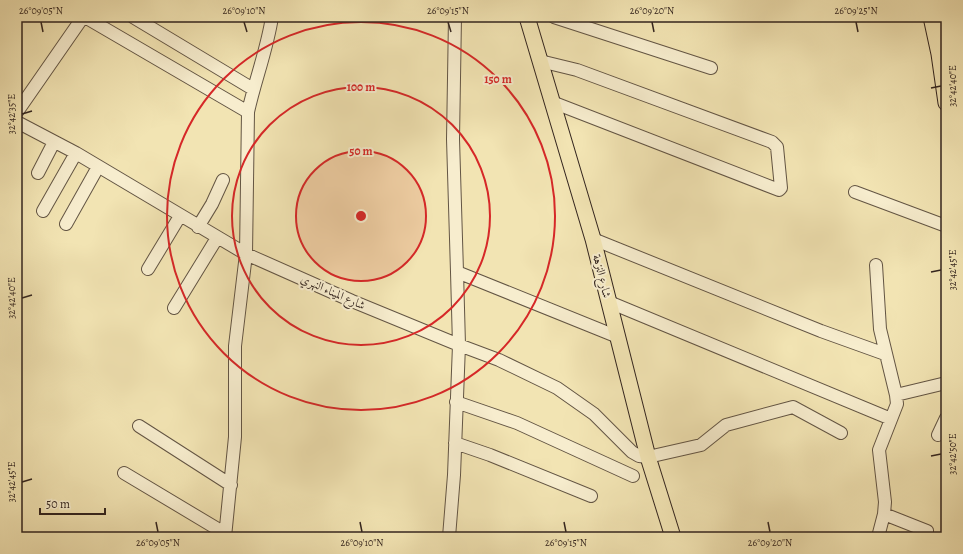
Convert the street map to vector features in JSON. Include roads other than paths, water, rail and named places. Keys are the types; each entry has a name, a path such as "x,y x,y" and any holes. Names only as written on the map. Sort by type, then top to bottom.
{"main road":[{"name":"شارع النزهة","path":"527,17 593,239 648,457 673,537"},
{"path":"931,17 939,54 946,104"},
{"path":"943,17 946,30"}],"street":[{"path":"17,112 84,17 248,112"},
{"path":"133,17 253,89"},
{"path":"124,473 225,536 235,437 235,346 246,254 248,112 253,89 268,45 272,17"},
{"path":"449,537 459,345 453,140 455,17"},
{"path":"554,17 711,68"},
{"path":"540,61 577,70 772,142 777,148 781,188 779,190 552,102"},
{"name":"شارع الميناء النهري","path":"17,122 76,153 246,254 459,345 499,360 557,388 594,414 632,452 639,456 648,457"},
{"path":"38,173 54,142"},
{"path":"43,211 76,153"},
{"path":"66,224 98,167"},
{"path":"198,226 212,204 223,180"},
{"path":"855,192 946,226"},
{"path":"148,269 180,216"},
{"path":"174,308 217,238"},
{"path":"593,239 821,331 885,354"},
{"path":"876,265 877,308 885,354 897,404 879,450 884,493 884,514 878,537"},
{"path":"457,272 618,337"},
{"path":"609,302 891,419"},
{"path":"896,395 946,383"},
{"path":"456,402 517,424 633,476"},
{"path":"648,457 701,446 726,425 793,407 798,408 841,433"},
{"path":"938,435 946,418"},
{"path":"139,426 231,485"},
{"path":"455,443 490,455 591,496"},
{"path":"884,514 927,531 926,537"}]}
